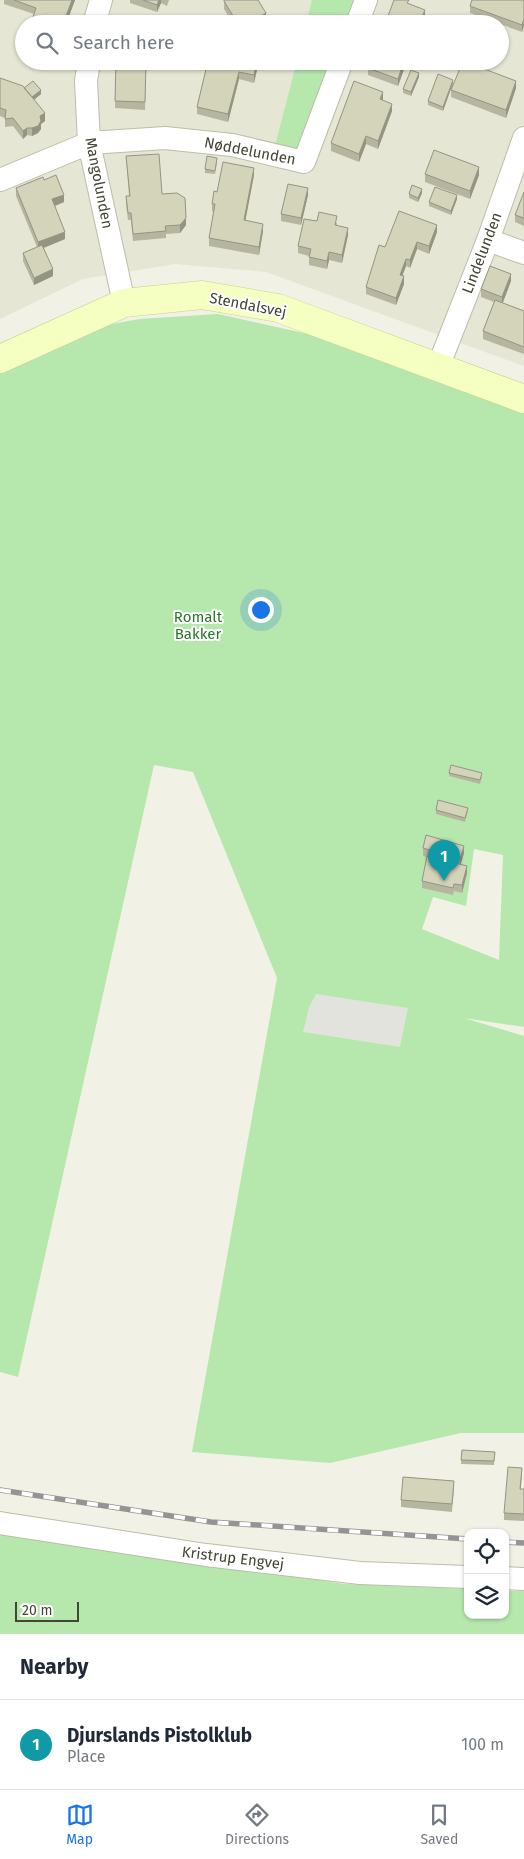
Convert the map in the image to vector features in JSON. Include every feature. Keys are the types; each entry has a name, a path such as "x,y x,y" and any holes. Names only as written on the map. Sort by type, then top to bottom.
{"street":[{"path":"97,15 101,0"},
{"path":"360,15 366,0"},
{"name":"Mangolunden","path":"88,70 86,81 90,143 124,303"},
{"name":"Nøddelunden","path":"90,143 165,138 232,145 304,162 339,70"},
{"name":"Lindelunden","path":"438,367 488,240 524,138"},
{"path":"0,180 90,143"},
{"path":"488,240 524,253"},
{"name":"Stendalsvej","path":"0,359 124,303 202,295 278,308 524,399"},
{"name":"Kristrup Engvej","path":"0,1523 216,1556 360,1573 464,1577"},
{"path":"509,1578 524,1579"}],"shaded area":[{"path":"0,0 524,0 524,366 266,272 175,264 83,279 0,319"},
{"path":"316,994 408,1008 400,1047 303,1032 309,1007"}],"green space":[{"path":"312,0 357,0 353,15 308,15"},
{"path":"295,70 333,70 300,147 292,149 275,146"},
{"name":"Romalt Bakker","path":"218,314 326,338 524,412 524,1027 464,1018 524,1036 524,1433 461,1433 330,1463 192,1452 277,978 193,772 154,765 18,1377 0,1372 0,372 102,326 139,319","holes":["474,849 503,855 499,960 422,929 433,897 466,906"]},
{"path":"0,1534 345,1584 464,1589 464,1619 509,1619 509,1591 524,1591 524,1634 0,1634"}],"building":[{"path":"14,0 72,0 66,15 34,15 36,8"},
{"path":"143,0 159,0 157,5"},
{"path":"258,0 266,13 263,15 233,15 224,1"},
{"path":"394,0 409,0 407,3 425,10 423,15 388,15"},
{"path":"472,0 524,0 524,19 522,25 509,20 509,15 495,15 470,6"},
{"path":"116,70 146,70 145,102 115,101"},
{"path":"206,70 255,70 254,75 239,72 228,114 197,107"},
{"path":"373,70 401,70 398,79"},
{"path":"411,70 419,73 411,92 403,89"},
{"path":"459,70 487,70 516,81 506,110 451,90"},
{"path":"438,74 453,80 443,107 428,101"},
{"path":"0,78 23,86 45,113 40,116 41,121 38,126 27,128 23,131 13,118 5,119 6,110 0,108"},
{"path":"33,81 41,90 32,97 24,88"},
{"path":"354,81 383,92 380,99 392,104 378,141 366,136 359,154 331,143"},
{"path":"434,150 479,167 470,191 425,174"},
{"path":"159,154 162,194 177,193 185,198 186,218 180,225 165,226 166,231 133,234 131,213 128,213 126,196 130,196 126,156"},
{"path":"207,156 217,158 215,171 205,169"},
{"path":"223,162 254,168 244,220 263,224 259,247 209,238 215,204 212,204 214,191 217,192"},
{"path":"56,175 64,195 52,199 65,232 38,242 16,188 43,177 44,180"},
{"path":"288,184 308,188 301,218 281,214"},
{"path":"412,185 422,189 418,198 409,194"},
{"path":"435,187 457,195 451,211 429,202"},
{"path":"524,192 524,218 515,215"},
{"path":"399,211 437,225 429,246 417,242 410,260 406,259 400,275 404,276 396,298 366,287 379,245 385,247"},
{"path":"319,212 337,216 335,225 348,228 342,255 329,252 327,261 309,257 311,249 298,246 304,219 317,221"},
{"path":"42,245 53,269 34,278 23,253"},
{"path":"490,266 511,274 502,297 481,289"},
{"path":"495,300 524,311 524,347 483,331"},
{"path":"451,765 482,773 480,780 449,773"},
{"path":"438,800 468,808 465,818 436,810"},
{"path":"426,835 464,846 460,859 423,848"},
{"path":"427,856 467,866 462,885 454,884 453,888 422,881"},
{"path":"462,1450 495,1452 494,1461 461,1460"},
{"path":"508,1467 522,1468 520,1489 524,1489 524,1514 504,1513"},
{"path":"403,1477 454,1481 452,1504 401,1500"}],"railway":[{"path":"0,1490 211,1522 464,1539"},
{"path":"509,1542 524,1543"}],"place":[{"name":"Djurslands Pistolklub","path":"444,881"}]}
